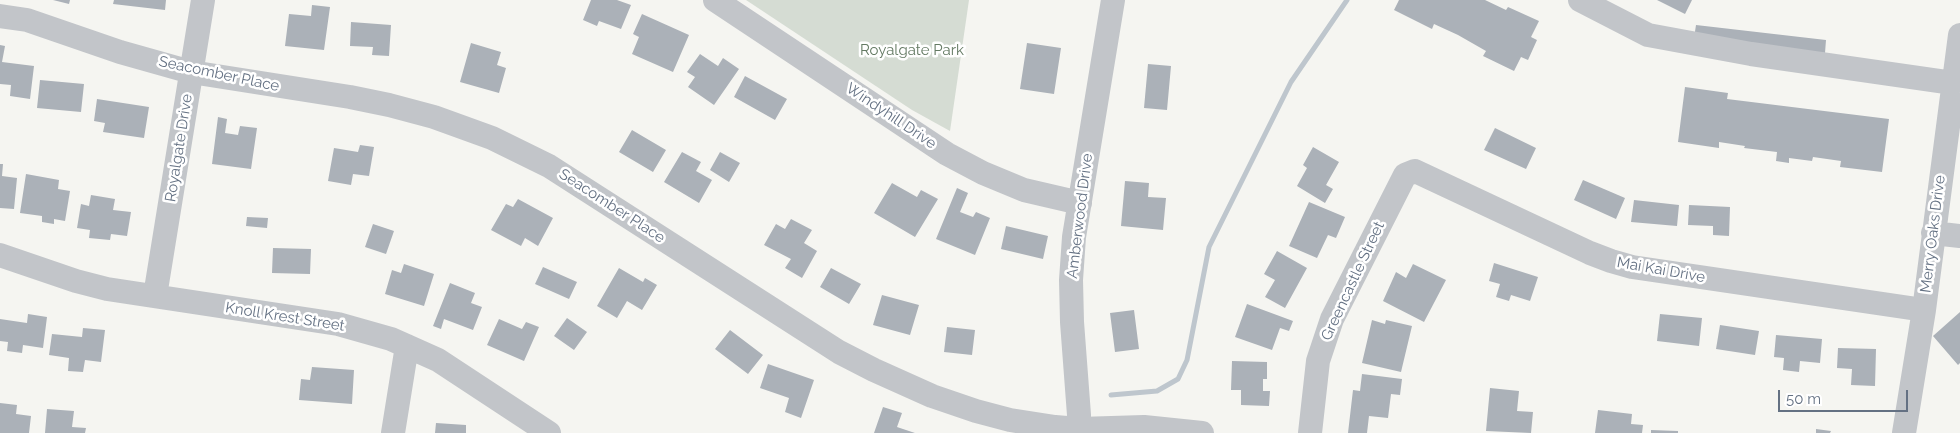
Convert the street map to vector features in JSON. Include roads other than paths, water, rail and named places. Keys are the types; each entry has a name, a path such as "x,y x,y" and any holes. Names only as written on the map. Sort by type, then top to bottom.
{"street":[{"name":"Royalgate Drive","path":"155,296 202,0"},
{"name":"Windyhill Drive","path":"715,0 947,154 983,174 1024,190 1080,202"},
{"name":"Amberwood Drive","path":"1078,431 1078,384 1072,322 1071,280 1074,237 1113,0"},
{"path":"1580,0 1648,35 1751,54 1953,83"},
{"name":"Seacomber Place","path":"0,16 27,20 120,52 192,72 389,105 434,117 492,138 549,166 839,352 932,396 1010,420 1078,431 1144,427 1202,433"},
{"name":"Merry Oaks Drive","path":"1904,433 1924,310 1960,35"},
{"name":"Mai Kai Drive","path":"1415,171 1611,262 1632,267 1924,310"},
{"name":"Greencastle Street","path":"1310,433 1318,361 1332,319 1405,175 1415,171"},
{"path":"1933,233 1960,236"},
{"name":"Knoll Krest Street","path":"0,255 99,287 338,324 392,339 438,360 549,433"},
{"path":"393,433 407,346"}],"waterway":[{"path":"1111,395 1157,391 1178,379 1187,360 1209,247 1291,82 1347,0"}],"park label":[{"name":"Royalgate Park","path":"912,50"}]}
